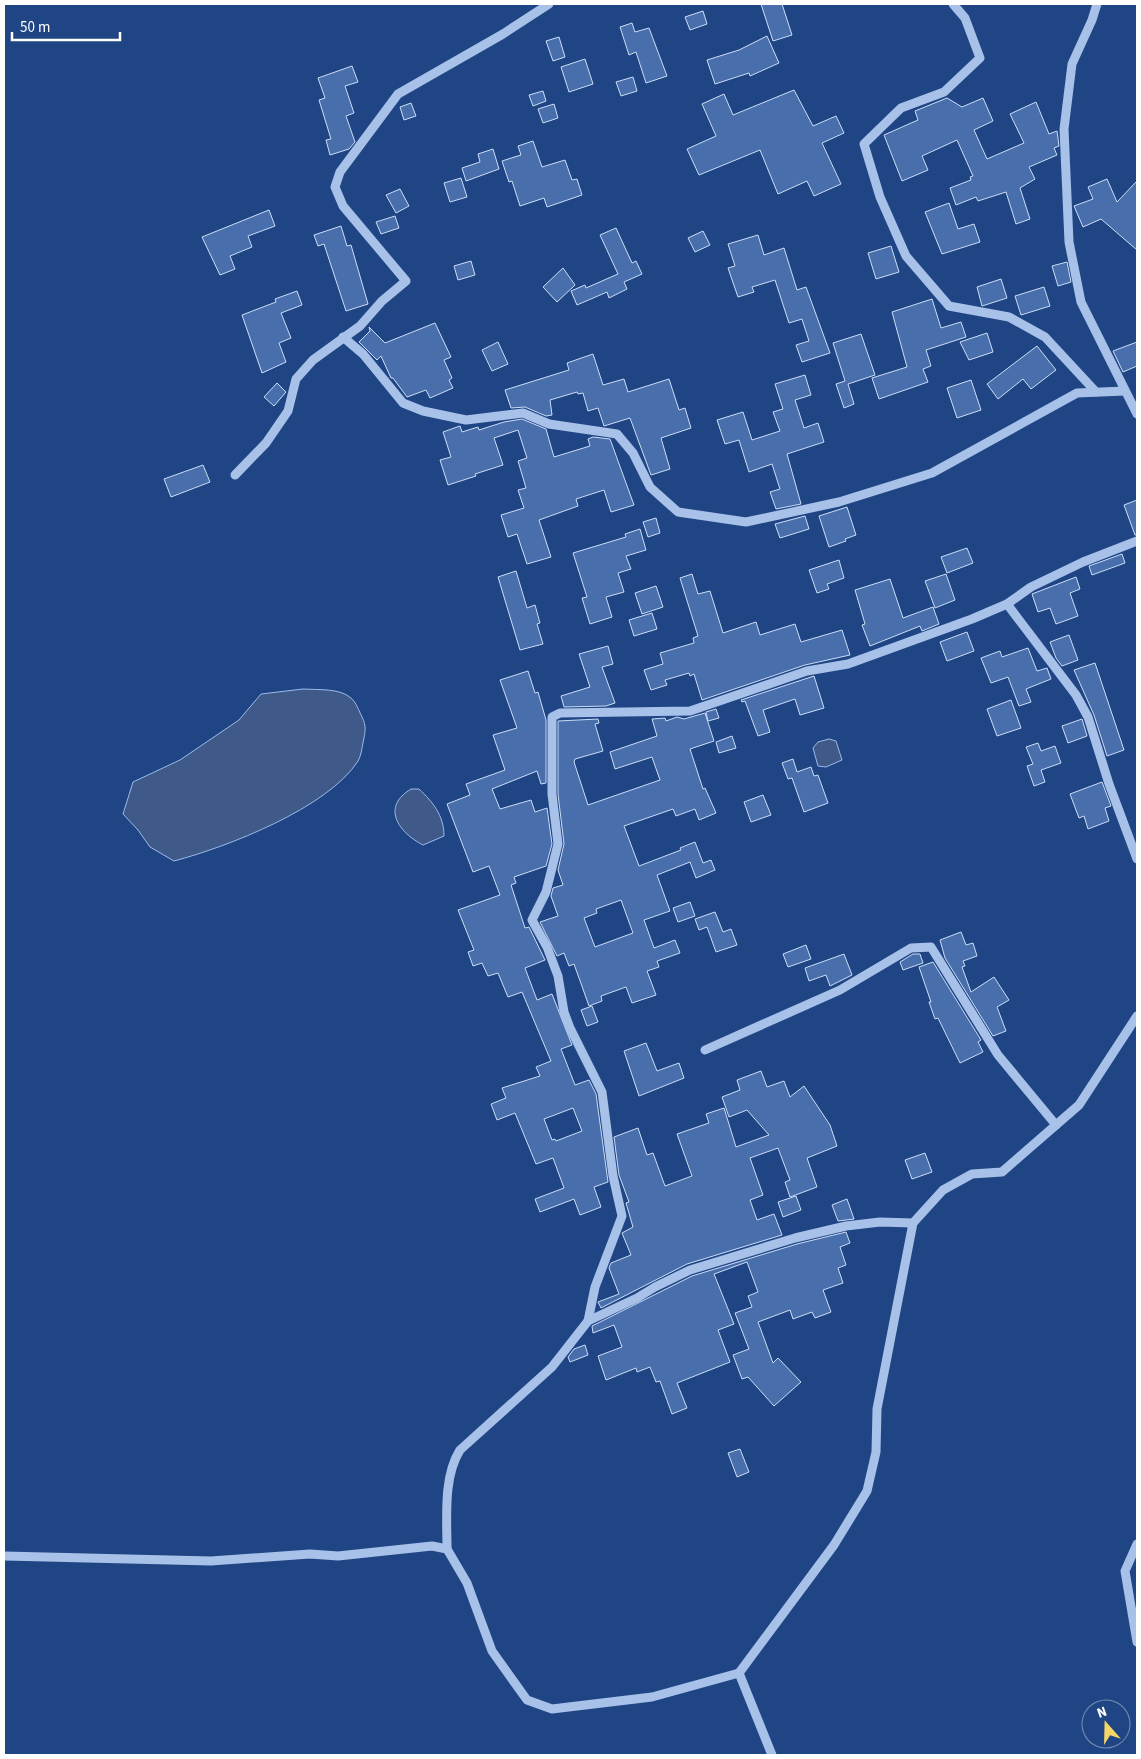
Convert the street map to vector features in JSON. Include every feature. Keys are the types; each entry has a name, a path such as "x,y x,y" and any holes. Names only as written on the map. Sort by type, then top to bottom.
{"street":[{"path":"234,474 266,443 288,411 296,379 313,360 360,326 382,301 406,281 343,206 335,187 340,172 398,94 503,34 549,4"},
{"path":"953,4 964,18 980,58 944,92 901,108 864,144 880,197 906,256 949,306 1009,317 1045,337 1096,392"},
{"path":"1097,4 1092,20 1072,64 1064,129 1069,242 1081,302 1137,414"},
{"path":"343,337 363,354 403,403 423,411 466,420 523,413 549,424 617,434 633,452 650,487 678,512 746,522 839,502 932,473 1077,393 1125,391"},
{"path":"1137,541 1083,562 1031,587 1007,604 972,619 848,664 807,671 690,711 560,713 552,717 552,794 558,844 546,892 532,920 547,947 558,976 564,1012 570,1028 602,1092 613,1176 622,1216 595,1288 588,1321 552,1367 460,1450 453,1460 449,1485 447,1549 467,1583 492,1651 527,1700 552,1709 652,1697 739,1673 828,1554 867,1491 876,1452 877,1409 913,1223 943,1190 972,1174 1002,1172 1079,1105 1137,1016"},
{"path":"1007,604 1076,695 1088,716 1109,784 1137,859"},
{"path":"705,1050 840,990 912,948 931,947 998,1055 1056,1126"},
{"path":"588,1321 690,1270 768,1246 846,1226 880,1222 913,1223"},
{"path":"1137,1544 1125,1571 1137,1642"},
{"path":"4,1556 212,1561 310,1554 338,1556 432,1546 447,1549"},
{"path":"739,1673 772,1752"}],"water":[{"path":"303,689 328,690 346,695 354,702 362,717 365,730 361,754 358,761 344,778 301,810 248,836 196,855 174,861 150,847 123,814 133,782 180,760 239,720 261,694"},
{"path":"829,739 836,741 842,760 826,767 818,766 813,748 818,742"},
{"path":"411,789 419,789 433,804 440,816 444,836 423,845 414,840 400,826 396,819 395,811 397,804 402,796"}],"building":[{"path":"761,4 782,4 792,35 773,41"},
{"path":"703,11 707,24 690,30 685,17"},
{"path":"632,23 635,32 649,28 667,76 646,83 636,52 629,55 620,27"},
{"path":"767,36 779,63 750,76 749,73 715,84 707,60 739,50"},
{"path":"559,37 565,57 553,61 546,41"},
{"path":"585,59 593,84 569,92 561,67"},
{"path":"352,66 358,82 345,86 354,113 346,116 355,142 349,149 330,155 326,140 331,139 319,100 325,98 318,78"},
{"path":"633,77 637,91 621,96 616,82"},
{"path":"794,90 813,126 836,116 844,133 822,143 841,184 814,196 807,181 778,194 760,150 699,175 687,149 716,136 702,104 724,94 733,115"},
{"path":"543,91 546,101 533,106 529,95"},
{"path":"947,98 962,107 983,98 993,121 974,130 987,159 1024,143 1010,114 1036,102 1049,134 1057,131 1059,146 1054,148 1057,155 1029,167 1035,179 1020,188 1030,219 1016,224 1006,192 978,201 976,197 956,205 950,188 971,180 970,177 973,176 957,140 922,156 928,170 902,181 884,135 918,120 915,111"},
{"path":"411,103 416,116 404,120 400,107"},
{"path":"554,104 558,118 543,123 538,109"},
{"path":"533,141 542,167 565,160 572,180 577,179 582,195 547,207 544,198 520,206 512,181 509,182 502,161 521,155 518,146"},
{"path":"493,149 499,169 466,181 462,168 480,162 478,154"},
{"path":"461,178 467,197 450,202 444,183"},
{"path":"1107,179 1117,202 1137,181 1137,250 1101,219 1083,227 1074,206 1093,199 1088,187"},
{"path":"400,189 409,206 396,213 386,195"},
{"path":"949,203 958,229 974,224 980,242 942,254 925,212"},
{"path":"269,210 275,226 248,236 252,247 230,256 235,269 220,275 202,237"},
{"path":"395,216 399,228 381,234 376,222"},
{"path":"341,226 347,246 351,245 368,304 346,311 324,244 318,246 314,235"},
{"path":"616,228 632,263 636,261 642,274 624,282 627,289 609,298 607,292 577,305 571,291 585,285 586,288 618,274 600,235"},
{"path":"703,231 710,245 695,252 688,238"},
{"path":"758,235 764,255 784,248 797,290 806,287 830,353 802,362 796,345 809,341 802,319 789,323 775,280 752,287 754,292 738,297 728,268 735,266 728,244"},
{"path":"891,246 899,272 876,279 868,253"},
{"path":"471,261 475,275 458,280 454,266"},
{"path":"1067,262 1071,282 1058,286 1052,266"},
{"path":"563,268 575,285 557,302 543,287"},
{"path":"1001,279 1007,298 982,306 977,287"},
{"path":"1044,287 1050,306 1021,315 1015,296"},
{"path":"297,291 302,305 281,313 291,338 279,343 286,362 262,373 242,315 276,302 275,299"},
{"path":"932,299 941,328 961,322 966,337 926,350 931,366 923,369 928,382 879,399 872,378 907,367 892,312"},
{"path":"435,323 451,357 444,360 452,378 449,380 453,388 430,398 426,390 407,397 393,378 391,378 381,356 377,360 359,342 370,331 369,327 385,343"},
{"path":"987,333 993,352 969,360 960,342"},
{"path":"861,334 875,375 848,384 854,404 844,408 836,384 845,381 833,343"},
{"path":"498,342 508,364 492,371 482,350"},
{"path":"1137,342 1137,366 1123,372 1113,351"},
{"path":"1037,346 1056,370 1031,389 1023,379 998,399 987,384"},
{"path":"593,354 603,385 624,379 628,392 669,379 679,410 685,408 691,428 661,438 670,469 651,475 630,418 604,426 598,408 588,411 583,393 578,394 577,392 550,400 552,415 546,416 525,407 511,408 505,390 569,370 567,363"},
{"path":"805,375 811,395 795,400 804,428 818,423 824,442 787,454 801,504 776,509 770,492 780,489 772,464 749,472 739,440 725,444 717,420 743,412 752,440 780,431 773,412 783,409 775,384"},
{"path":"971,380 981,410 957,418 947,388"},
{"path":"277,383 286,392 274,406 264,397"},
{"path":"522,419 546,429 554,457 590,446 588,439 593,437 610,439 634,505 611,512 604,490 576,499 578,506 539,520 551,557 527,564 517,534 508,537 501,515 524,508 518,490 526,488 518,461 527,458 518,430 494,438 503,465 475,474 476,476 448,485 440,460 451,457 443,432 460,426 462,432 478,427 479,430 504,422"},
{"path":"203,465 210,482 171,497 164,479"},
{"path":"1137,500 1137,535 1135,535 1124,505"},
{"path":"847,507 856,535 829,547 819,516"},
{"path":"805,516 809,529 780,538 775,524"},
{"path":"656,518 660,533 648,537 643,522"},
{"path":"640,529 646,550 626,556 631,569 618,573 624,592 606,597 612,617 590,624 582,598 587,597 573,553 626,537 625,534"},
{"path":"967,548 973,563 947,573 941,557"},
{"path":"1122,554 1125,563 1092,575 1089,566"},
{"path":"839,560 844,578 827,584 829,589 817,593 809,570"},
{"path":"516,571 527,608 535,605 540,623 537,624 543,644 520,650 498,577"},
{"path":"692,574 698,594 710,591 723,633 756,622 760,635 795,624 801,642 842,630 850,655 805,665 702,700 694,674 690,676 689,673 665,680 667,685 651,690 644,670 663,664 660,653 694,643 693,638 698,636 680,578"},
{"path":"946,574 955,600 935,608 925,581"},
{"path":"1076,577 1080,589 1070,593 1078,616 1056,624 1050,608 1038,612 1032,594"},
{"path":"890,579 903,618 933,607 939,624 922,631 920,626 870,646 862,625 865,624 855,590"},
{"path":"656,586 663,607 642,614 635,593"},
{"path":"652,613 657,629 634,636 629,620"},
{"path":"967,632 974,651 947,661 940,642"},
{"path":"1069,635 1078,660 1062,666 1056,658 1050,642"},
{"path":"608,646 613,664 602,667 615,703 606,706 564,707 561,696 590,687 579,654"},
{"path":"1028,648 1037,671 1047,668 1051,679 1026,689 1031,702 1019,706 1008,677 991,683 981,658 1000,651 1002,657"},
{"path":"1095,663 1124,750 1107,756 1094,715 1074,670"},
{"path":"528,671 535,693 538,692 546,720 546,783 541,784 537,771 492,789 500,809 531,800 535,812 547,808 552,844 546,866 514,877 516,883 511,885 525,928 529,927 545,960 525,968 537,1000 552,994 572,1045 561,1049 575,1085 589,1080 596,1094 608,1182 594,1187 601,1207 580,1215 574,1199 540,1212 535,1199 564,1188 553,1158 536,1164 515,1113 497,1120 491,1104 506,1098 502,1088 540,1076 536,1067 551,1061 522,992 508,997 498,973 488,976 482,963 473,966 468,952 474,950 458,910 500,895 489,866 473,872 447,804 470,795 466,784 505,770 493,735 517,728 500,680","holes":["573,1108 582,1131 556,1141 555,1139 552,1140 544,1119"]},
{"path":"814,676 824,708 800,715 795,699 763,710 770,732 758,736 745,701 742,702 741,700"},
{"path":"1011,700 1021,728 997,736 987,709"},
{"path":"716,709 719,718 708,721 706,712"},
{"path":"705,713 714,741 690,749 703,789 705,788 716,813 699,820 695,809 676,816 673,809 624,826 639,866 681,850 680,848 695,842 703,863 711,860 715,870 696,878 690,862 657,875 670,911 644,920 654,948 675,940 680,953 657,961 659,967 647,971 656,995 632,1003 626,987 601,996 602,1001 589,1006 574,964 569,966 564,953 557,956 540,922 558,916 551,896 553,888 563,885 558,870 564,844 558,794 558,721 598,719 599,723 595,724 603,751 575,759 574,762 588,805 660,780 652,757 615,769 610,752 657,736 652,719 665,718 666,721 677,717 684,719","holes":["621,900 633,933 595,947 584,918 597,913 596,909"]},
{"path":"1082,719 1087,736 1068,743 1062,726"},
{"path":"732,736 736,748 719,753 716,742"},
{"path":"1038,743 1041,751 1055,746 1061,763 1041,770 1045,782 1034,786 1027,766 1033,764 1026,747"},
{"path":"793,759 797,772 811,767 814,776 818,775 828,803 804,812 792,778 788,779 782,763"},
{"path":"1102,782 1111,806 1105,808 1109,821 1088,829 1084,816 1079,818 1070,794"},
{"path":"763,795 771,815 751,822 744,802"},
{"path":"690,902 695,916 678,922 673,908"},
{"path":"715,912 723,932 731,929 737,945 716,952 707,927 699,930 695,919"},
{"path":"961,932 966,945 973,943 977,956 963,961 965,966 962,967 971,992 994,977 1009,1000 997,1007 1006,1031 993,1036 945,958 940,940"},
{"path":"806,945 811,959 788,967 783,954"},
{"path":"844,954 852,975 830,986 826,975 809,981 805,968"},
{"path":"913,954 920,954 923,963 903,970 900,962"},
{"path":"933,962 981,1040 978,1042 983,1052 960,1063 938,1018 935,1019 919,967"},
{"path":"592,1006 598,1022 587,1026 581,1010"},
{"path":"646,1043 657,1071 679,1063 684,1078 639,1096 624,1051"},
{"path":"761,1071 767,1087 784,1081 790,1097 804,1086 830,1125 837,1146 807,1158 817,1187 790,1197 785,1182 790,1180 778,1148 750,1158 763,1195 750,1200 757,1220 774,1214 782,1235 687,1264 601,1308 598,1302 619,1294 609,1268 611,1263 631,1255 622,1233 633,1227 626,1203 629,1202 619,1175 614,1137 638,1128 647,1155 653,1153 665,1186 692,1176 677,1134 709,1123 706,1114 724,1108 736,1147 769,1135 747,1110 729,1117 722,1097 740,1090 737,1080"},
{"path":"925,1153 932,1172 912,1179 905,1160"},
{"path":"796,1196 801,1210 783,1217 778,1202"},
{"path":"847,1199 854,1219 838,1221 832,1205"},
{"path":"846,1232 850,1243 840,1247 846,1265 838,1268 843,1283 823,1290 831,1312 815,1318 812,1312 793,1319 790,1310 758,1322 773,1363 778,1358 801,1382 774,1406 748,1377 742,1379 733,1355 749,1349 735,1313 752,1307 748,1296 758,1292 747,1262 714,1274 734,1324 718,1330 730,1362 677,1383 687,1408 672,1414 660,1381 656,1382 650,1367 637,1372 636,1368 606,1380 598,1356 622,1347 614,1325 593,1333 592,1326 692,1276 797,1244"},
{"path":"585,1345 588,1355 570,1362 568,1357 574,1349"},
{"path":"740,1449 749,1472 737,1477 728,1453"}]}
